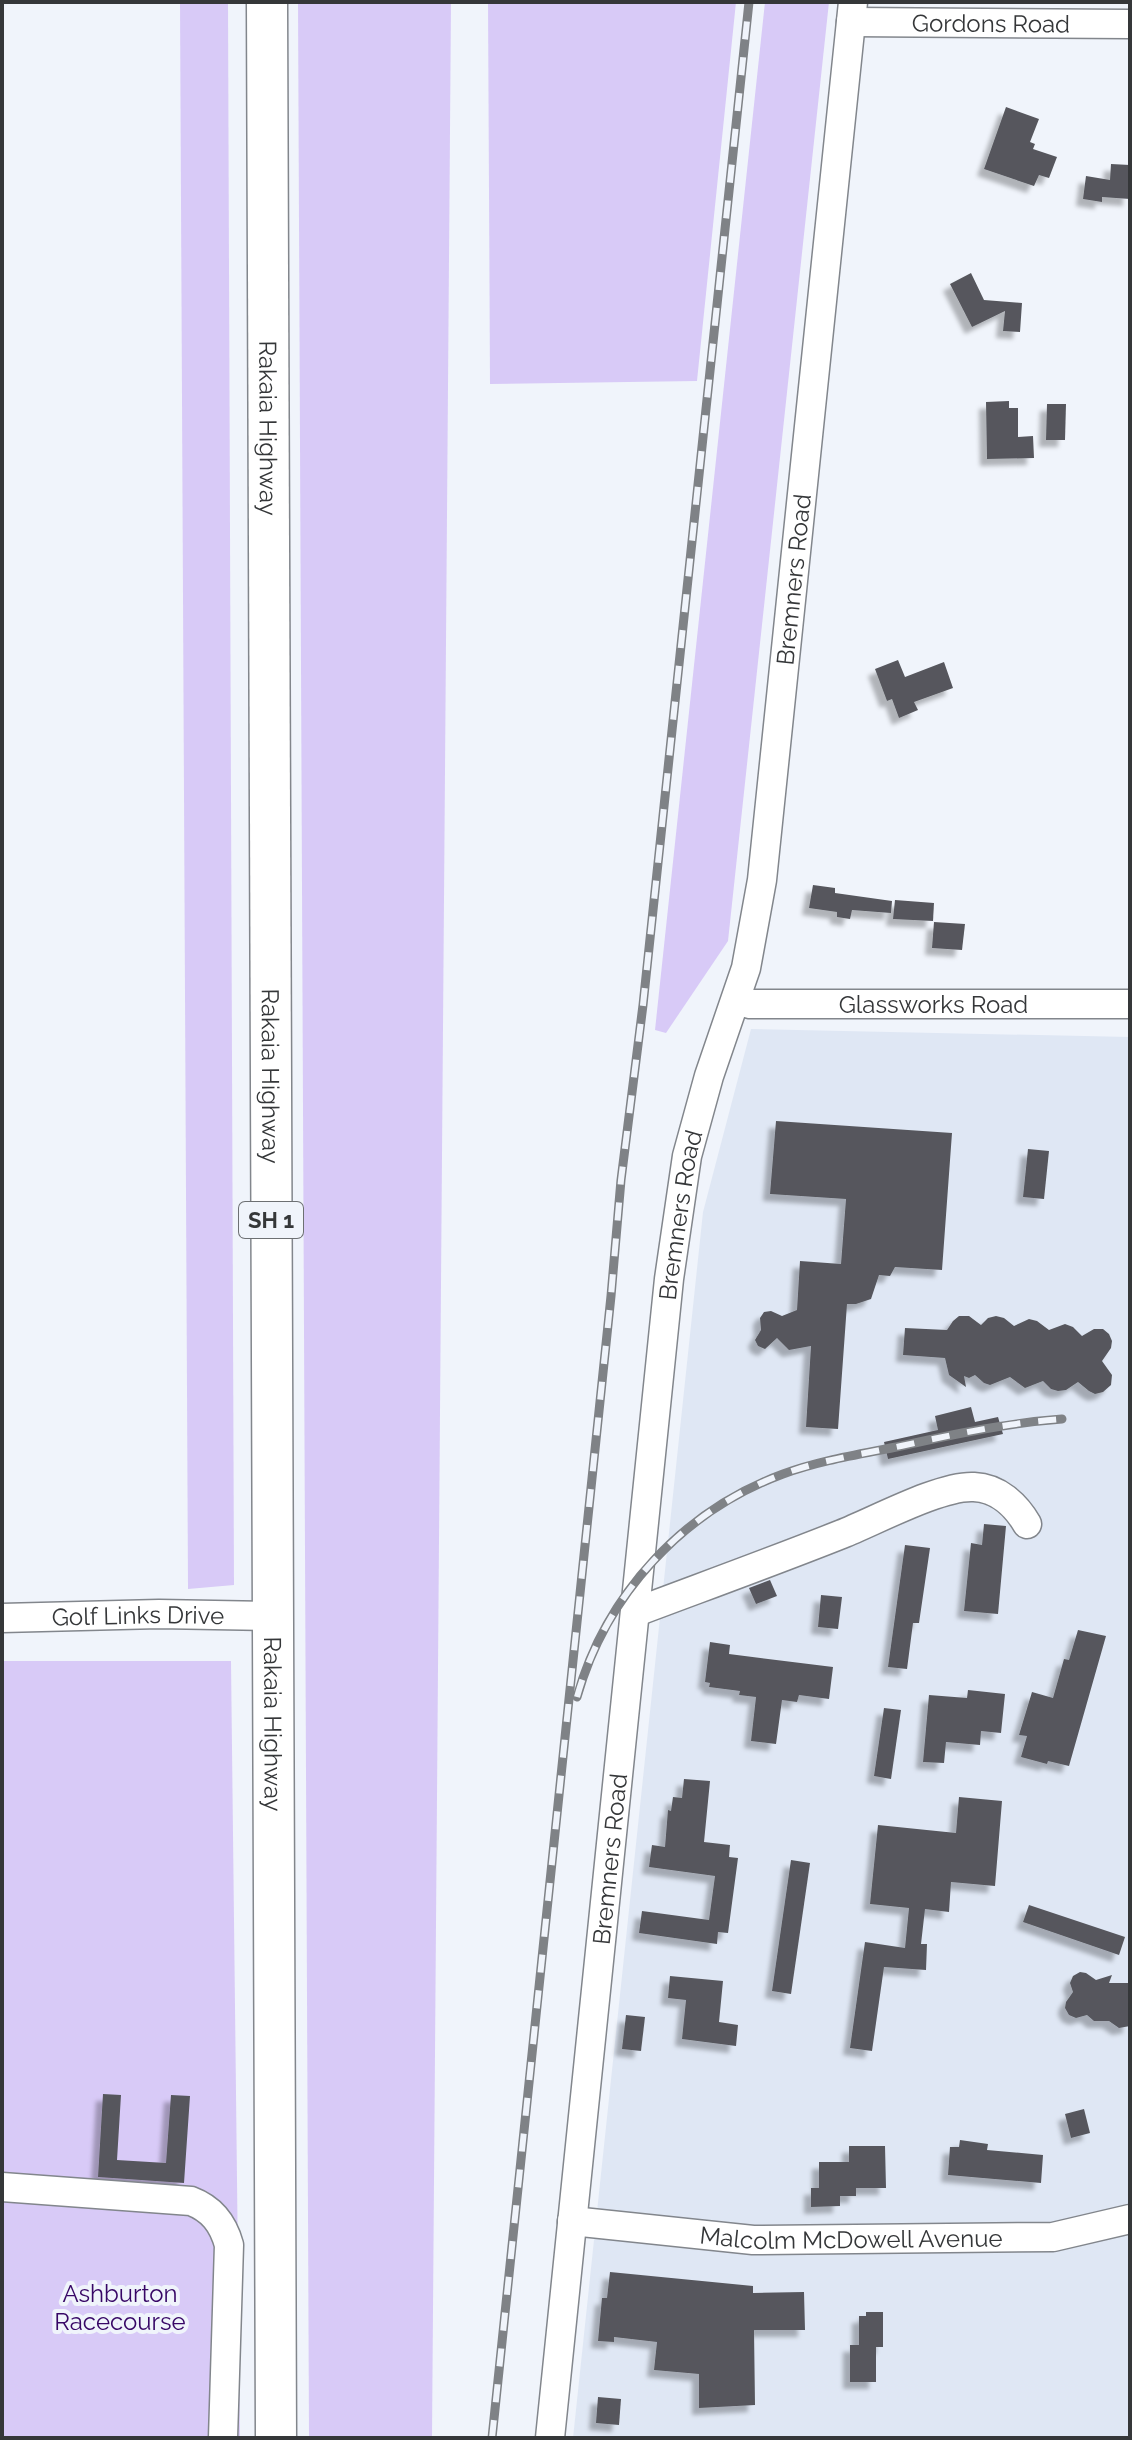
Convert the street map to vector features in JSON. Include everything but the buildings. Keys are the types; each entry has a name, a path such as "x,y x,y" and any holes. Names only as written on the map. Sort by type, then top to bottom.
{"highway":[{"name":"Rakaia Highway","path":"267,2 276,2438"}],"street":[{"name":"Gordons Road","path":"852,12 1130,24"},
{"name":"Bremners Road","path":"550,2438 669,1279 680,1198 697,1117 746,968 762,880 852,12"},
{"name":"Glassworks Road","path":"736,1000 750,1004 1130,1004"},
{"path":"636,1612 963,1487 977,1487 1001,1496 1021,1513 1027,1524"},
{"name":"Golf Links Drive","path":"2,1618 159,1614 274,1616"},
{"path":"2,2187 191,2201 218,2219 229,2245 223,2438"},
{"name":"Malcolm McDowell Avenue","path":"572,2221 769,2240 1053,2237 1130,2219"}],"shaded area":[{"path":"751,1029 1130,1037 1130,2438 573,2438 703,1212"}],"green space":[{"path":"180,2 228,2 234,1585 188,1589"},
{"path":"298,2 451,2 432,2438 309,2438"},
{"path":"488,2 736,2 697,381 490,384"},
{"path":"765,2 829,2 728,941 666,1033 655,1030"},
{"name":"Ashburton Racecourse","path":"2,1661 231,1661 240,2438 2,2438"}],"railway":[{"path":"492,2438 621,1180 643,1005 749,2"},
{"path":"577,1697 590,1659 607,1624 653,1561 713,1510 747,1490 797,1469 842,1458 981,1430 1062,1419"}]}
